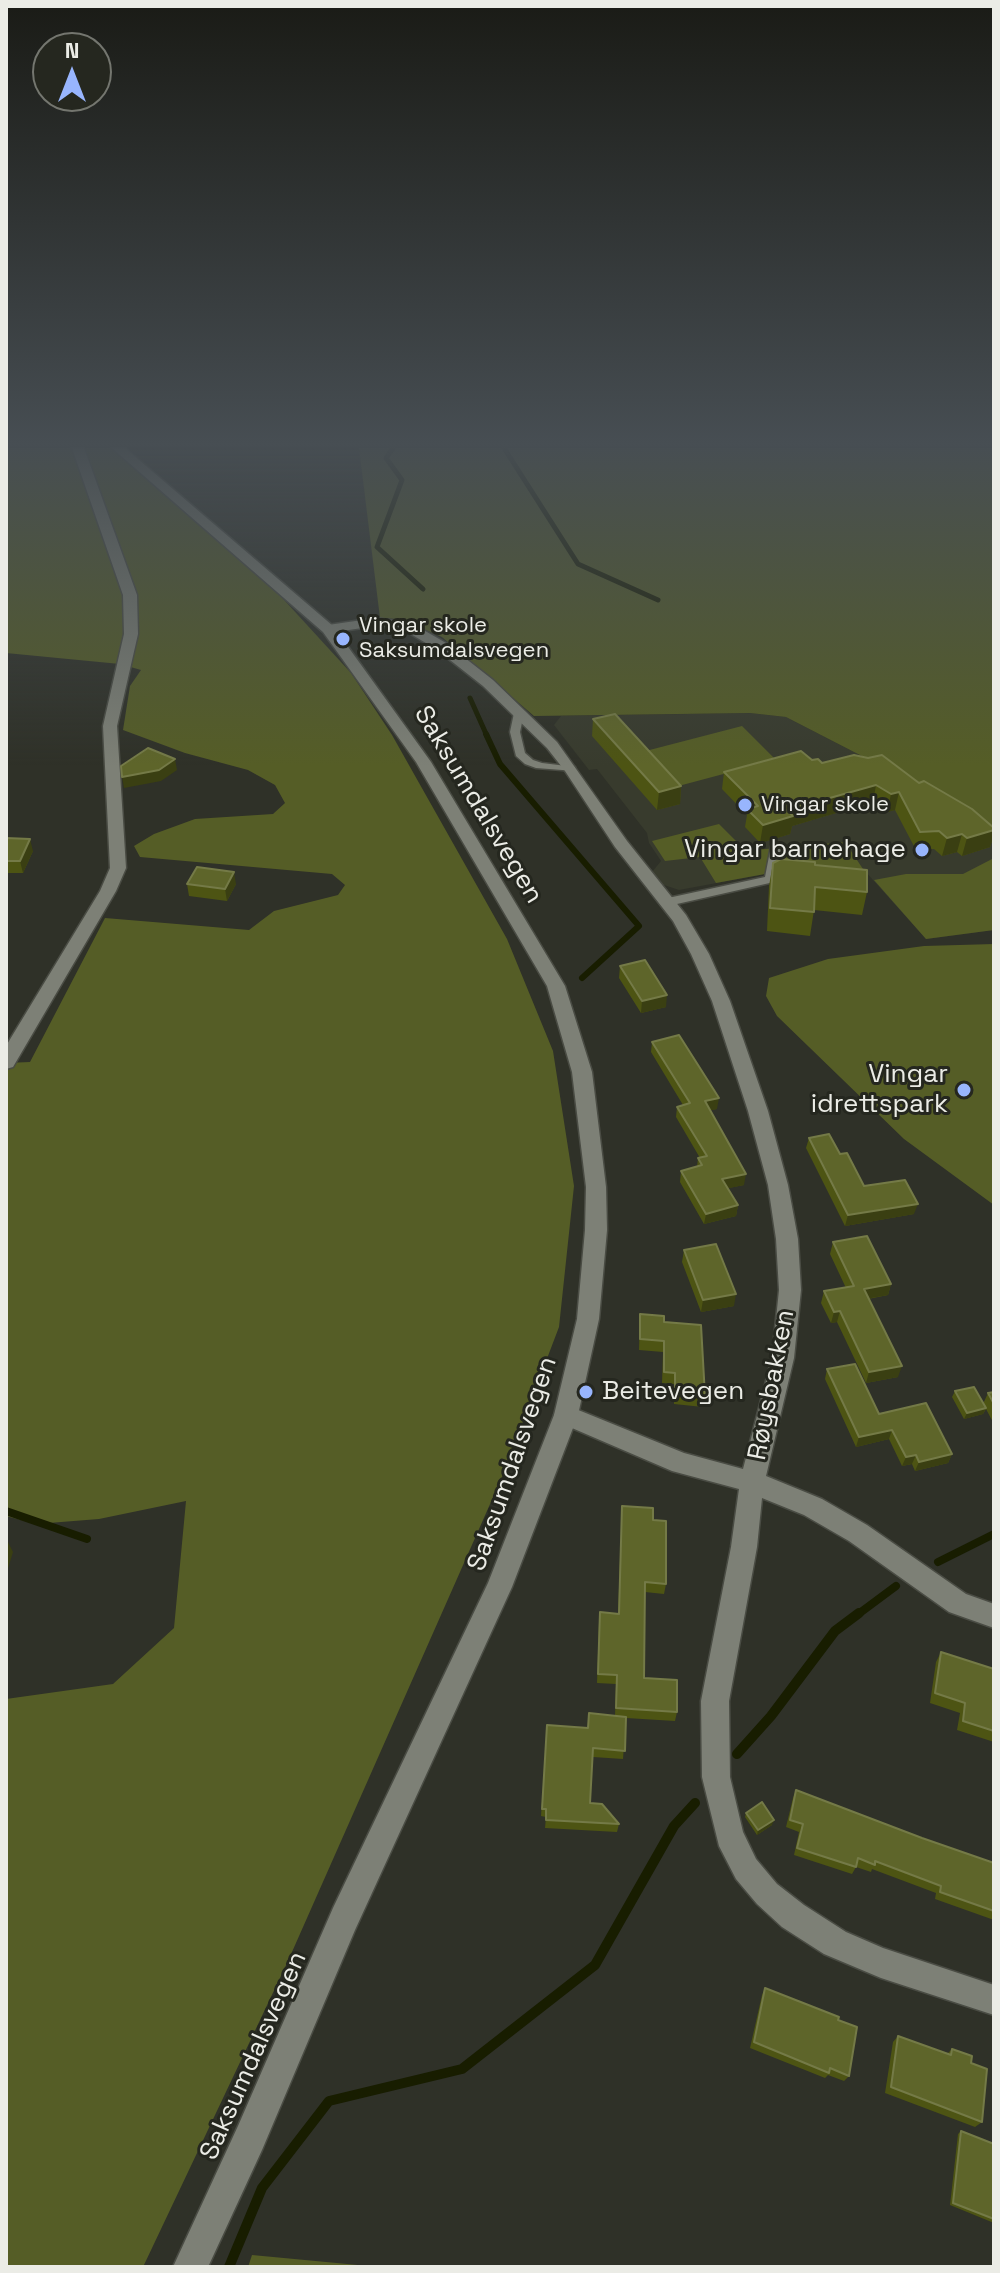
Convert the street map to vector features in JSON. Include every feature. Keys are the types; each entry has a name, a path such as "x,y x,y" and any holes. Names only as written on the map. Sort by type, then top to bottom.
{"street":[{"path":"6,1062 108,891 118,868 110,726 131,634 130,595 116,554"},
{"name":"Saksumdalsvegen","path":"190,2267 250,2138 344,1919 499,1587 566,1415 588,1319 596,1230 592,1146 582,1072 556,986 423,762 328,629 241,554"},
{"name":"Røysbakken","path":"328,629 376,622 408,627 422,633 488,683 571,769 621,844 668,902 700,954 721,1001 758,1111 778,1185 787,1239 790,1290 783,1358 752,1482 744,1547 715,1701 716,1777 729,1836 746,1869 767,1894 793,1916 835,1943 881,1963 994,2000"},
{"path":"566,1415 681,1463 752,1482 813,1507 858,1533 958,1603 994,1616"}],"lane":[{"path":"519,713 515,732 520,754 540,766 571,769"},
{"path":"668,902 770,879 777,846"}],"shaded area":[{"name":"Vingar skole","path":"750,713 786,717 887,769 966,819 994,841 994,930 926,939 864,870 827,879 765,874 679,890 661,884 652,872 661,861 649,843 647,833 597,769 589,770 554,725 561,716"}],"green space":[{"path":"6,554 233,554 275,590 351,673 392,735 507,939 553,1051 574,1186 559,1327 502,1477 288,1961 143,2267 6,2267 6,1699 113,1684 174,1628 186,1501 99,1519 36,1524 6,1516 6,1063 30,1062 105,918 249,930 274,911 338,895 345,885 332,874 140,857 134,846 154,834 195,819 273,814 285,803 275,785 248,770 185,753 123,730 130,686 141,670 120,664 6,653"},
{"path":"372,554 994,554 994,841 966,819 887,769 786,717 750,713 534,716 442,637 400,619 380,618"},
{"path":"742,726 776,760 671,788 638,753"},
{"path":"719,824 743,848 754,850 845,842 863,869 862,875 827,879 765,874 716,883 700,857 665,861 652,841"},
{"path":"994,858 994,930 926,939 874,880 906,874 963,874"},
{"path":"994,944 994,1205 904,1139 777,1016 766,996 769,978 828,959 924,946"},
{"path":"252,2255 379,2267 248,2267"}],"building":[{"path":"615,714 681,786 659,792 593,719"},
{"path":"148,748 175,759 159,770 122,777 121,766"},
{"path":"801,751 822,763 854,755 868,758 882,755 919,783 924,781 972,809 994,830 967,838 962,834 947,838 939,831 920,832 899,792 891,794 876,785 787,810 793,816 763,825 747,809 758,806 724,772"},
{"path":"6,838 30,839 20,861 6,861"},
{"path":"781,859 867,870 867,892 815,887 814,912 770,908 773,863"},
{"path":"197,867 234,872 225,889 187,884"},
{"path":"645,960 667,995 642,1001 620,966"},
{"path":"679,1035 719,1098 705,1101 746,1174 722,1179 738,1205 706,1214 681,1171 702,1165 698,1158 707,1156 677,1107 690,1103 652,1042"},
{"path":"829,1134 840,1154 847,1153 864,1186 905,1180 918,1204 848,1215 809,1138"},
{"path":"867,1236 891,1284 864,1289 902,1366 869,1372 840,1311 834,1312 824,1291 854,1286 833,1242"},
{"path":"716,1244 736,1294 703,1300 684,1250"},
{"path":"640,1314 664,1316 664,1322 701,1325 705,1396 675,1394 675,1373 664,1372 664,1341 640,1339"},
{"path":"855,1364 879,1414 926,1403 952,1454 919,1462 916,1455 906,1457 892,1430 859,1437 827,1369"},
{"path":"974,1387 986,1408 967,1413 955,1391"},
{"path":"622,1506 653,1508 653,1520 666,1521 666,1584 645,1582 644,1678 677,1680 677,1712 616,1708 617,1675 598,1674 600,1612 619,1614"},
{"path":"941,1652 994,1669 994,1731 963,1721 965,1703 935,1693"},
{"path":"589,1713 626,1717 625,1751 593,1748 590,1803 602,1804 619,1824 546,1820 546,1809 542,1809 547,1725 588,1728"},
{"path":"796,1790 994,1863 994,1911 940,1892 941,1886 875,1861 875,1865 858,1858 856,1867 797,1848 803,1824 790,1820"},
{"path":"762,1802 774,1820 758,1830 746,1813"},
{"path":"765,1988 857,2027 849,2076 830,2068 829,2073 754,2042"},
{"path":"898,2036 951,2055 952,2049 972,2056 971,2063 987,2069 982,2122 891,2087"},
{"path":"961,2131 994,2144 994,2219 953,2203"}],"waterway":[{"path":"385,554 423,589"},
{"path":"572,554 578,564 658,600"},
{"path":"470,698 487,736"},
{"path":"486,734 500,764 639,926 582,978"},
{"path":"6,1511 87,1539"},
{"path":"938,1562 994,1534"},
{"path":"857,1615 896,1586"},
{"path":"737,1754 771,1716 835,1631 859,1613"},
{"path":"229,2267 262,2188 329,2101 462,2069 595,1965 674,1826 695,1803"}],"place":[{"name":"Vingar skole Saksumdalsvegen","path":"343,639"},
{"name":"Vingar skole","path":"745,805"},
{"name":"Vingar barnehage","path":"922,850"},
{"name":"Vingar idrettspark","path":"964,1090"},
{"name":"Beitevegen","path":"586,1392"}]}
